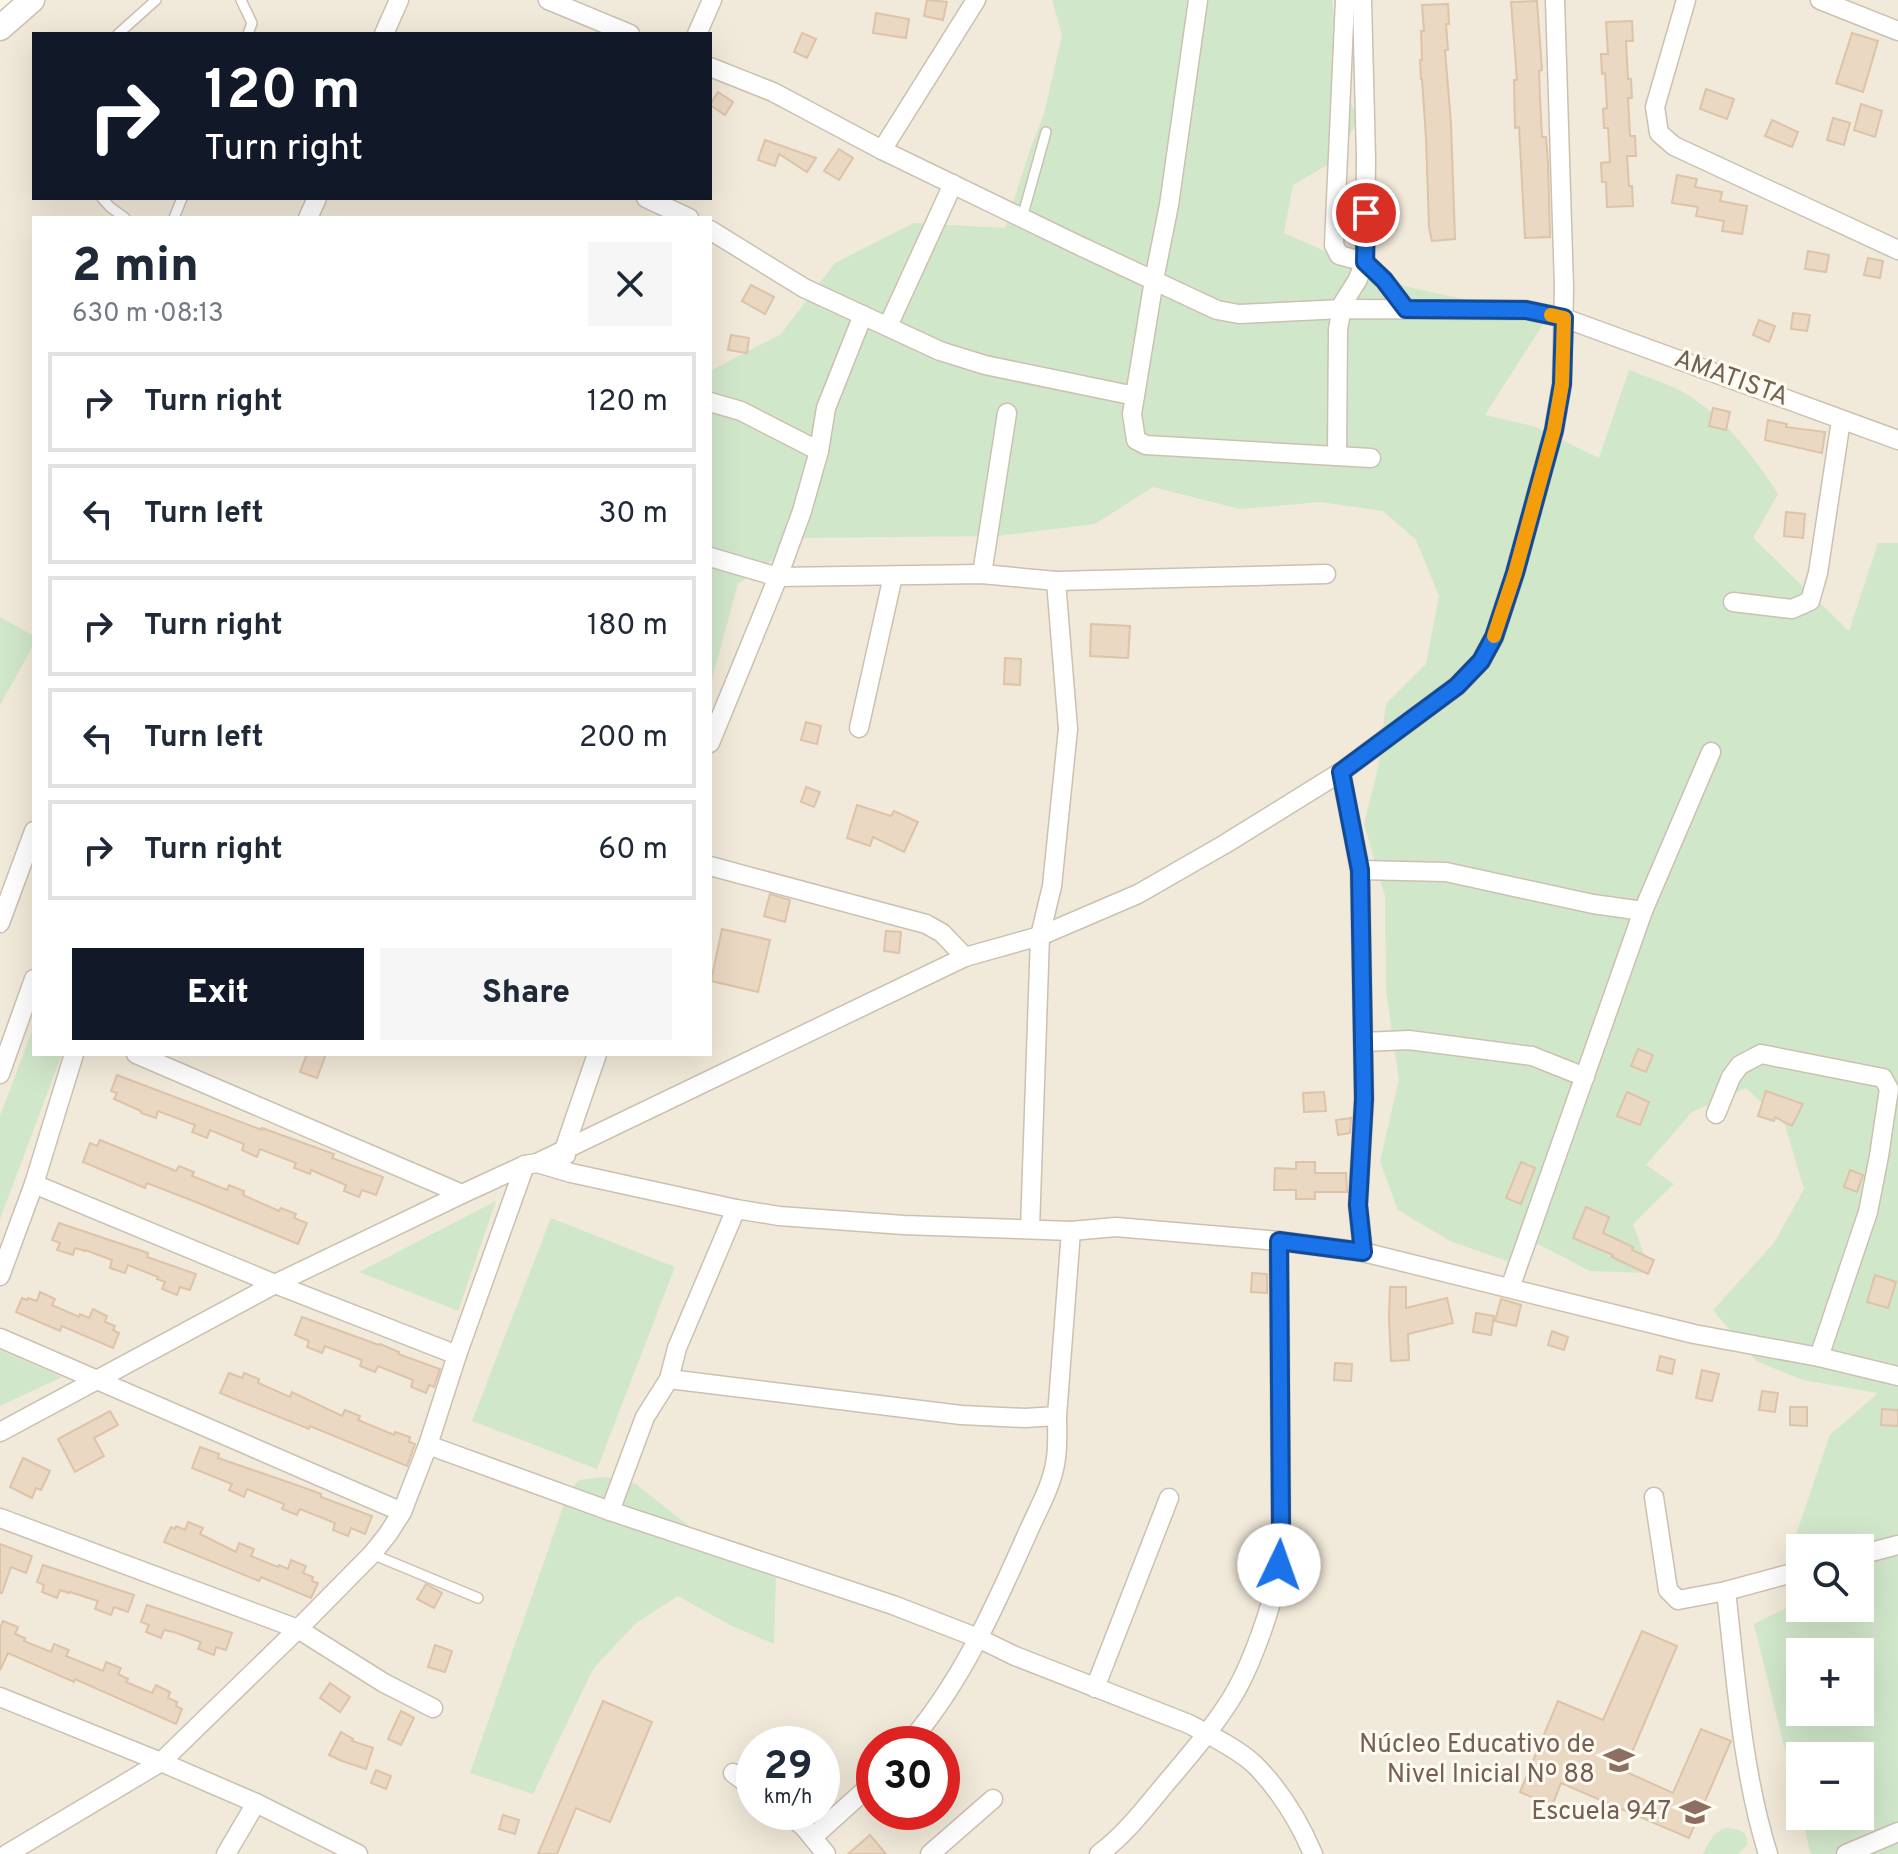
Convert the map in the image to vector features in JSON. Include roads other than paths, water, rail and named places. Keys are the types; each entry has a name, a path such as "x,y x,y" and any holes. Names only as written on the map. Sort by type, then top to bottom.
{"main road":[{"path":"0,28 32,0"}],"street":[{"path":"385,32 399,0"},
{"path":"548,0 625,32"},
{"path":"698,32 712,0"},
{"path":"882,150 976,0"},
{"path":"1198,0 1169,205 1132,414 1136,440 1146,445 1371,458"},
{"path":"1345,0 1334,245 1339,255 1365,262 1384,280 1406,309"},
{"path":"1337,456 1338,329 1342,309 1365,262 1362,0"},
{"path":"0,1432 275,1284 462,1194 564,1150 965,957 1040,936 1138,894 1341,772 1457,686 1481,661 1494,637 1554,430 1562,384 1564,318 1555,0"},
{"path":"1686,0 1655,107 1659,133 1674,146 1898,250"},
{"path":"1822,0 1898,31"},
{"name":"AMATISTA","path":"712,68 773,92 882,150 1217,310 1239,314 1342,309 1526,310 1564,318 1898,440"},
{"path":"888,326 953,184"},
{"path":"650,200 685,216"},
{"path":"712,231 804,288 940,351 985,365 1135,396"},
{"path":"712,738 802,511 819,451 826,408 863,315"},
{"path":"712,403 741,411 819,451"},
{"path":"982,574 1007,413"},
{"path":"1733,602 1792,609 1810,601 1818,573 1841,420"},
{"path":"712,558 778,577 982,574 1056,581 1326,574"},
{"path":"859,728 893,576"},
{"path":"1030,1229 1040,936 1052,886 1068,729 1056,581"},
{"path":"1510,1288 1643,911 1711,752"},
{"path":"1341,772 1360,870 1364,1099 1358,1205 1363,1252"},
{"path":"0,923 32,836"},
{"path":"712,867 926,924 942,933 965,957"},
{"path":"1360,870 1446,872 1593,904 1643,911"},
{"path":"0,1074 30,1005"},
{"path":"1363,1042 1409,1040 1532,1056 1585,1077"},
{"path":"1716,1114 1731,1077 1740,1065 1761,1054 1883,1078 1889,1089 1868,1212 1819,1357"},
{"path":"0,1276 34,1184 73,1056"},
{"path":"141,1056 462,1194"},
{"path":"571,1173 564,1150 596,1056"},
{"path":"531,1164 779,1216 1071,1231 1116,1227 1279,1241 1363,1252 1694,1334 1819,1357 1898,1376"},
{"path":"7,1854 161,1762 298,1629 388,1534 402,1512 428,1445 457,1355 531,1164"},
{"path":"34,1184 457,1355"},
{"path":"610,1511 645,1417 669,1379 677,1348 736,1209"},
{"path":"921,1726 957,1677 997,1601 1049,1483 1056,1460 1071,1231"},
{"path":"1099,1854 1137,1818 1208,1734 1246,1671 1273,1596 1281,1528 1279,1241"},
{"path":"0,1338 402,1512"},
{"path":"669,1379 961,1415 1057,1416"},
{"path":"428,1445 610,1511 893,1605 1189,1724 1252,1762 1281,1797 1313,1854"},
{"path":"1654,1497 1668,1590 1678,1600 1786,1575"},
{"path":"1095,1688 1169,1498"},
{"path":"0,1518 298,1629 384,1683 433,1708"},
{"path":"1874,1551 1898,1545"},
{"path":"1726,1591 1738,1701 1757,1818 1768,1854"},
{"path":"0,1697 256,1803 358,1854"},
{"path":"813,1837 856,1798"},
{"path":"930,1854 993,1799"},
{"path":"226,1854 256,1803"},
{"path":"807,1830 826,1854"},
{"path":"1846,1854 1898,1832"}],"lane":[{"path":"120,32 156,0"},
{"path":"241,0 252,23 249,32"},
{"path":"1022,218 1046,132"},
{"path":"104,200 122,216"},
{"path":"372,1554 478,1598"}],"place":[{"name":"Núcleo Educativo de Nivel Inicial Nº 88","path":"1619,1760"},
{"name":"Escuela 947","path":"1695,1812"}]}
